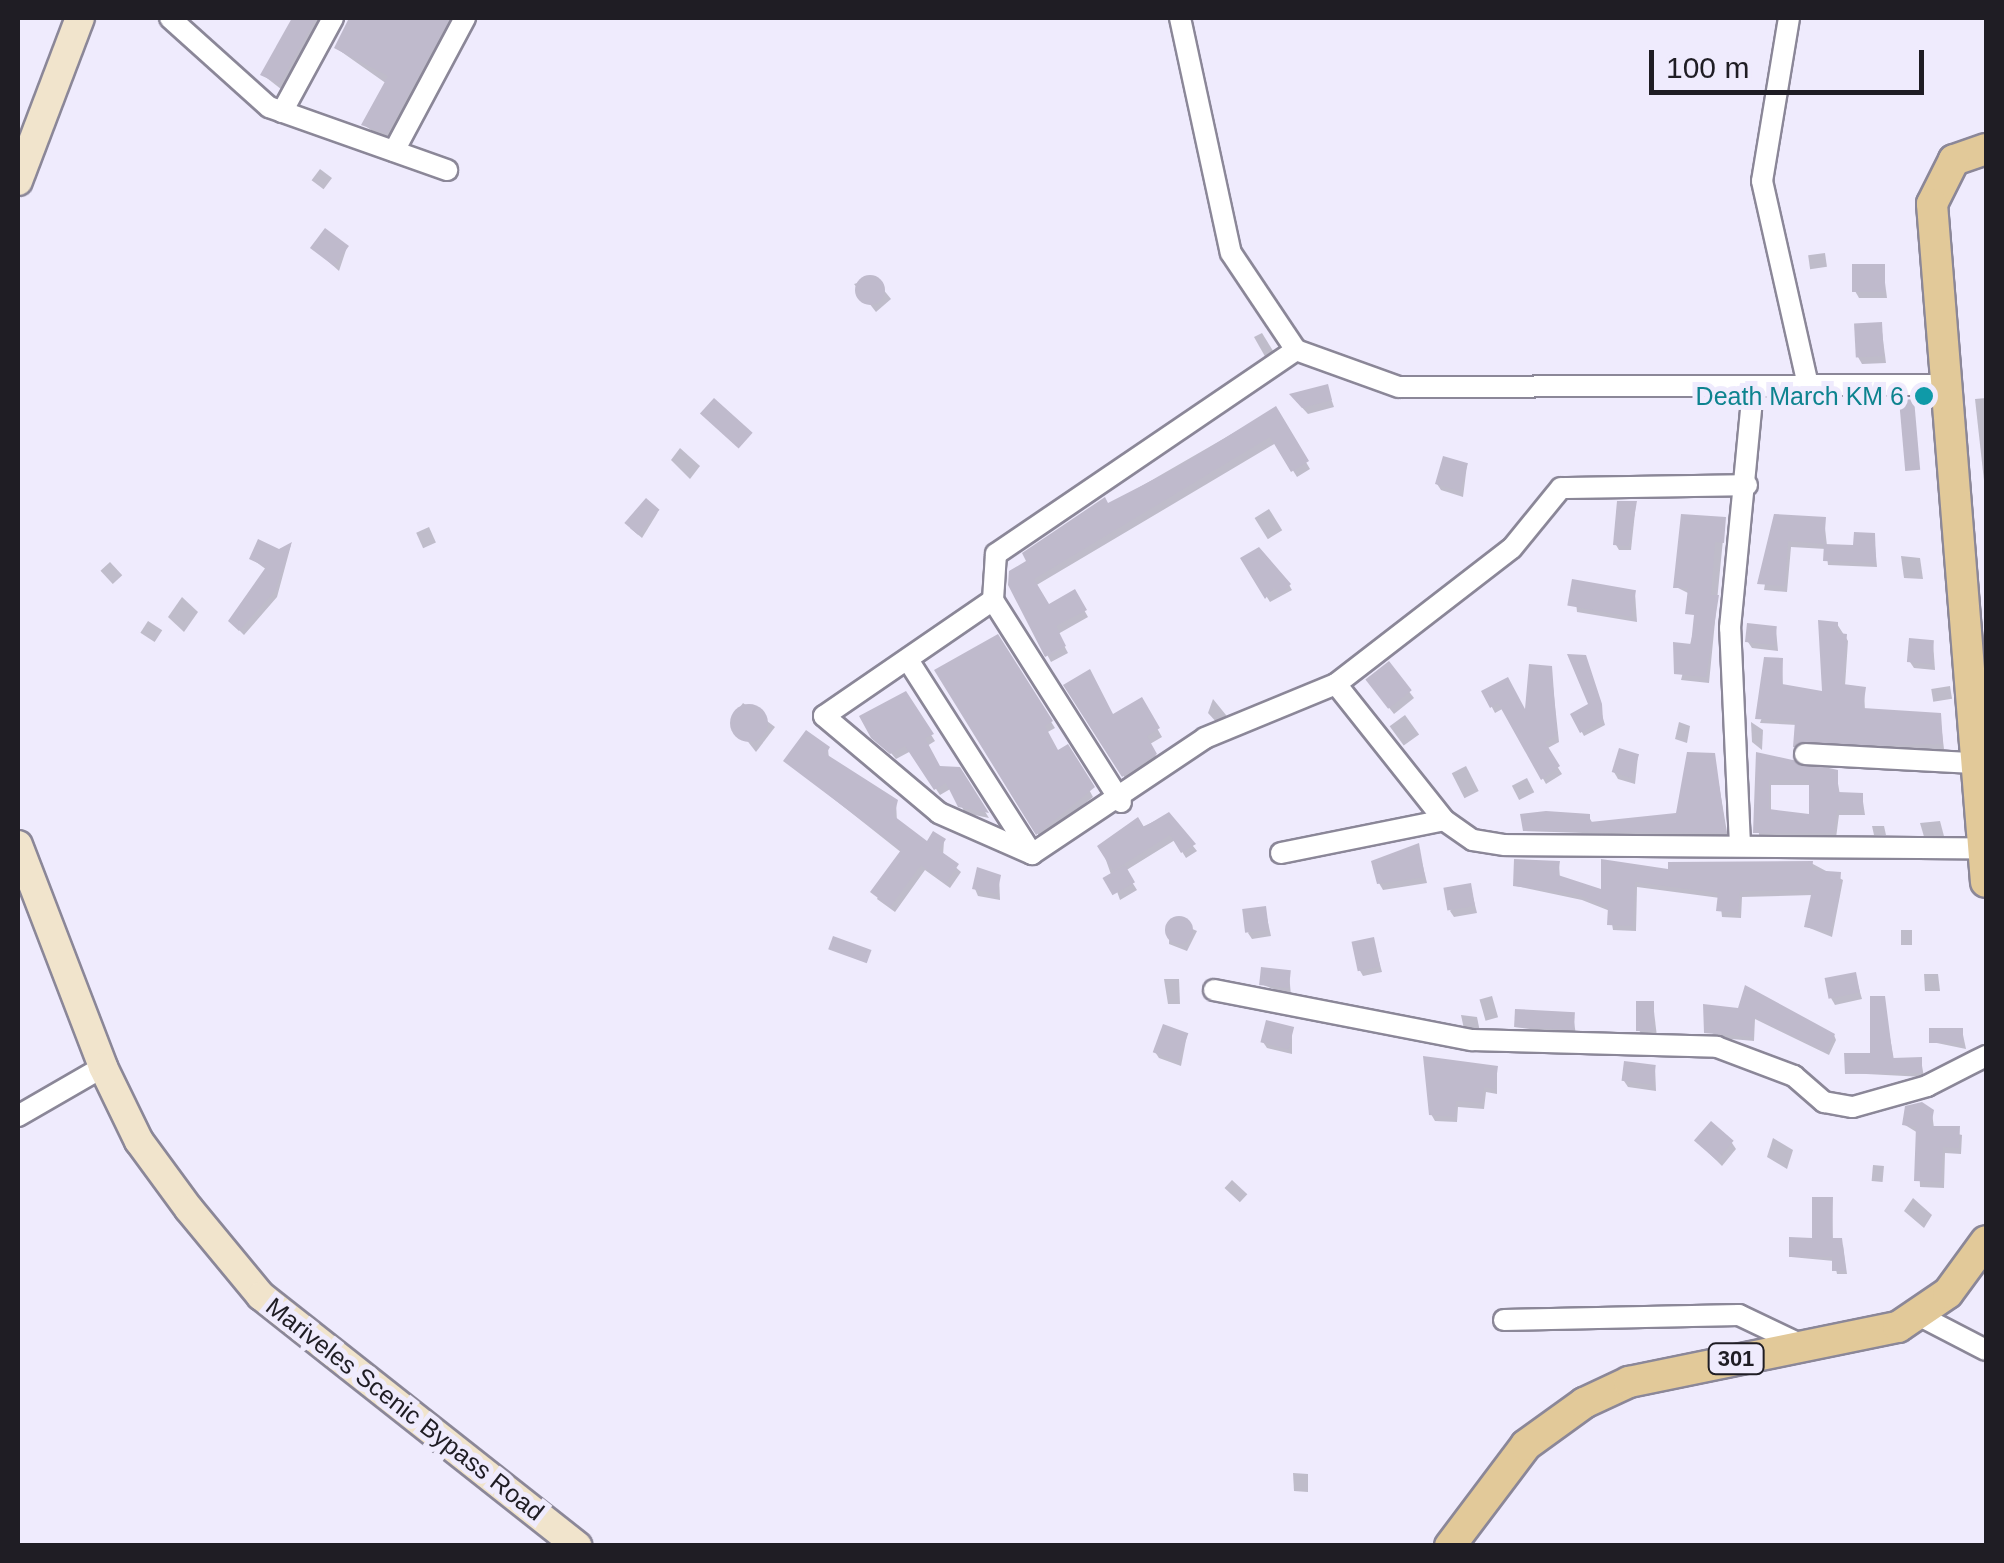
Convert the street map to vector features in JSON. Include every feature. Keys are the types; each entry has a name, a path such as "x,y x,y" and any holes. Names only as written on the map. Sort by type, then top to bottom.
{"main road":[{"path":"18,181 80,18"},
{"path":"1986,149 1954,160 1932,204 1972,763 1986,882"},
{"name":"Mariveles Scenic Bypass Road","path":"18,846 103,1068 139,1141 261,1296 577,1546"},
{"path":"1920,1316 1986,1241"},
{"name":"301","path":"1450,1546 1526,1445 1584,1403 1629,1382 1804,1346 1920,1316"}],"street":[{"path":"282,112 333,18"},
{"path":"394,151 466,18"},
{"path":"1180,18 1230,253 1296,350 1400,387 1808,390 1942,385"},
{"path":"1790,18 1762,181 1808,390"},
{"path":"183,22 282,112 447,170"},
{"path":"1121,802 993,600 996,554 1296,350"},
{"path":"1740,845 1730,628 1747,484 1753,390"},
{"path":"1032,854 1121,802 1206,738 1336,684 1512,548 1561,488 1747,484"},
{"path":"993,600 824,716 939,813 1032,854"},
{"path":"908,660 1032,854"},
{"path":"1336,684 1444,820 1474,840 1504,846 1740,845 1837,854 1979,848"},
{"path":"1806,754 1972,763"},
{"path":"1281,853 1444,820"},
{"path":"1214,990 1472,1040 1717,1047 1794,1076 1824,1102 1853,1106 1927,1086 1986,1056"},
{"path":"18,1116 103,1068"},
{"path":"1504,1320 1739,1315 1804,1346"},
{"path":"1920,1316 1986,1350"}],"building":[{"path":"292,18 316,18 280,84 260,75"},
{"path":"349,18 450,18 387,134 361,125 388,76 334,48"},
{"path":"325,228 349,246 334,266 310,248"},
{"path":"1852,264 1885,264 1885,292 1852,292"},
{"path":"870,275 884,284 885,290 876,304 870,305 856,296 855,290 864,276"},
{"path":"1882,322 1884,356 1856,357 1854,323"},
{"path":"1328,384 1332,400 1302,408 1289,394"},
{"path":"714,398 753,433 739,448 700,414"},
{"path":"1914,399 1920,470 1905,471 1899,400"},
{"path":"1276,406 1309,461 1291,472 1270,437 1034,579 1049,604 1075,589 1087,610 1056,626 1066,646 1045,657 1008,585 1009,571 1026,561 1022,553 1105,497 1108,503 1180,466"},
{"path":"1443,456 1468,463 1460,491 1435,484"},
{"path":"646,498 660,510 638,535 624,523"},
{"path":"1617,501 1637,501 1629,546 1613,545"},
{"path":"1681,514 1726,517 1724,543 1715,542 1711,595 1719,595 1706,677 1674,674 1673,642 1691,644 1694,615 1685,614 1688,588 1673,588"},
{"path":"1774,514 1826,517 1824,544 1788,541 1785,586 1757,584"},
{"path":"1854,532 1875,533 1876,563 1823,561 1824,544 1853,545"},
{"path":"258,539 279,549 292,542 275,591 239,631 228,621 266,567 249,559"},
{"path":"1259,547 1291,584 1281,594 1274,588 1265,599 1240,558"},
{"path":"1572,579 1636,590 1631,617 1567,606"},
{"path":"1818,620 1838,622 1838,633 1847,634 1843,684 1866,687 1863,708 1941,713 1943,744 1793,747 1795,721 1755,719 1764,657 1783,658 1782,684 1822,691"},
{"path":"1747,623 1777,626 1775,645 1745,642"},
{"path":"998,634 1053,721 1045,726 1058,750 1068,744 1095,787 1036,835 934,670"},
{"path":"1909,638 1934,640 1932,664 1907,662"},
{"path":"1567,654 1586,655 1602,704 1603,720 1580,733 1570,714 1588,704"},
{"path":"1389,661 1412,690 1388,709 1365,679"},
{"path":"1529,664 1552,666 1557,735 1545,742 1560,766 1541,780 1498,703 1490,708 1481,691 1508,677 1525,709"},
{"path":"1090,669 1113,714 1142,697 1160,728 1147,736 1157,754 1122,777 1063,685"},
{"path":"906,691 934,734 925,738 940,766 960,767 989,813 958,807 946,783 934,790 905,746 890,754 871,738 859,716"},
{"path":"749,704 763,709 768,723 763,737 749,742 735,737 730,723 735,709"},
{"path":"806,730 830,747 826,754 898,800 894,816 927,841 933,831 946,839 939,850 959,864 946,883 921,865 890,907 870,892 901,850 783,761"},
{"path":"1619,748 1639,754 1632,778 1612,772"},
{"path":"1687,752 1715,753 1726,833 1523,831 1520,814 1590,814 1590,822 1676,813"},
{"path":"1756,752 1838,770 1838,792 1863,793 1863,810 1837,810 1834,833 1753,833","holes":["1769,780 1809,780 1809,814 1769,809"]},
{"path":"1169,812 1196,844 1181,853 1170,835 1113,871 1097,846 1138,817 1144,827"},
{"path":"1419,843 1425,877 1377,884 1371,861"},
{"path":"1514,859 1560,861 1558,875 1601,889 1601,859 1668,869 1668,862 1813,861 1812,870 1841,872 1839,899 1830,932 1804,927 1812,890 1740,891 1738,913 1716,911 1718,893 1635,882 1633,926 1607,925 1608,907 1576,894 1513,886"},
{"path":"1125,865 1135,882 1112,895 1102,878"},
{"path":"977,867 1001,875 997,894 972,889"},
{"path":"1471,883 1475,906 1447,911 1443,888"},
{"path":"1266,906 1269,930 1245,933 1242,909"},
{"path":"1179,916 1189,920 1193,930 1189,940 1179,944 1169,940 1165,930 1169,920"},
{"path":"833,936 872,950 867,963 828,949"},
{"path":"1374,937 1380,966 1358,971 1352,942"},
{"path":"1261,967 1291,970 1289,988 1259,985"},
{"path":"1856,972 1860,993 1829,999 1825,978"},
{"path":"1745,985 1835,1034 1827,1052 1754,1017 1753,1037 1704,1033 1703,1004 1738,1008"},
{"path":"1870,996 1885,996 1893,1058 1922,1057 1922,1073 1845,1074 1844,1053 1870,1053"},
{"path":"1636,1001 1654,1001 1654,1031 1636,1031"},
{"path":"1515,1009 1575,1012 1574,1030 1514,1027"},
{"path":"1266,1020 1294,1027 1289,1049 1260,1042"},
{"path":"1163,1024 1188,1033 1178,1061 1153,1052"},
{"path":"1929,1028 1963,1028 1963,1043 1929,1043"},
{"path":"1423,1056 1498,1066 1495,1089 1484,1087 1482,1103 1456,1101 1455,1117 1429,1115"},
{"path":"1624,1061 1656,1065 1653,1085 1622,1081"},
{"path":"1922,1102 1934,1110 1931,1126 1960,1126 1959,1148 1943,1147 1941,1182 1914,1181 1916,1127 1902,1125 1905,1106"},
{"path":"1711,1121 1734,1141 1717,1160 1694,1141"},
{"path":"1812,1197 1833,1197 1832,1238 1842,1238 1846,1271 1832,1271 1832,1257 1789,1257 1789,1237 1812,1238"}],"place":[{"name":"Death March KM 6","path":"1924,396"}]}
